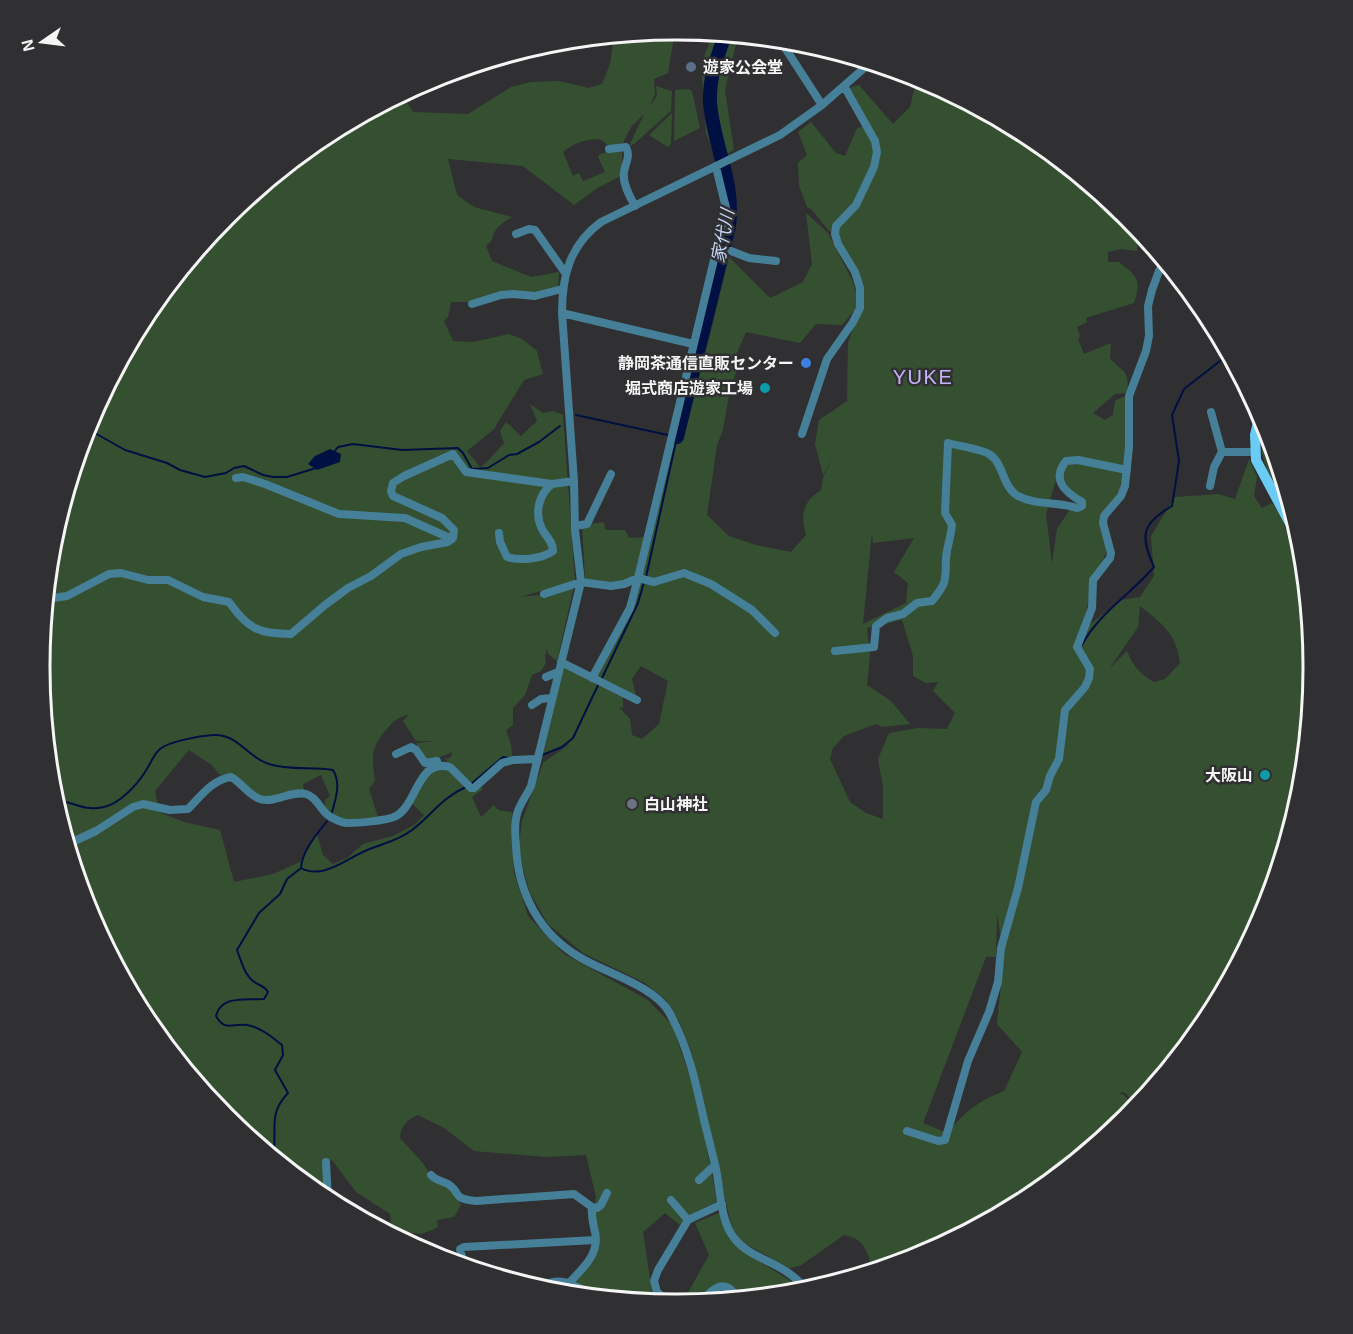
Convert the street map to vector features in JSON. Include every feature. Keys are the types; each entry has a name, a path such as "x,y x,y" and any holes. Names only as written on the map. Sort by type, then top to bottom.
{"main road":[{"path":"1256,430 1256,460 1283,511"}],"street":[{"path":"787,51 822,105"},
{"path":"799,1281 788,1272 743,1248 729,1232 685,1044 666,1007 652,995 564,947 542,926 527,902 516,856 516,822 517,813 531,786 581,582 575,526 562,313 562,289 576,249 588,231 601,222 780,135 822,105 863,69"},
{"path":"802,434 827,359 860,308 860,288 855,272 838,244 835,234 836,226 856,205 874,167 877,152 875,141 844,86"},
{"path":"609,149 626,147 627,165 623,171 626,186 635,206"},
{"path":"597,680 643,579 672,436 726,208 716,167"},
{"path":"516,234 529,229 535,230 566,274"},
{"path":"731,251 749,258 776,261"},
{"path":"907,1131 938,1141 945,1140 968,1061 989,1012 998,982 1001,948 1018,888 1036,802 1046,790 1059,759 1065,710 1085,687 1089,678 1090,669 1077,647 1092,608 1093,580 1111,554 1103,523 1104,516 1121,496 1125,486 1129,447 1130,396 1146,351 1149,336 1148,306 1161,269"},
{"path":"472,304 501,295 535,296 562,289"},
{"path":"562,313 693,344"},
{"path":"1210,412 1222,452 1214,467 1210,486"},
{"path":"835,651 874,647 876,626 887,618 903,614 917,603 932,601 942,588 948,574 946,557 952,525 945,513 948,443 989,454 996,462 1007,485 1016,495 1037,503 1077,508 1082,506 1082,502 1063,487 1059,479 1060,469 1066,461 1078,460 1127,470"},
{"path":"1222,452 1255,452"},
{"path":"54,598 67,596 109,574 121,573 148,580 168,580 203,597 229,602 240,618 251,627 270,634 291,634 348,588 371,576 401,554 452,539 454,530 442,518 393,496 391,491 393,483 405,476 453,454 466,472 552,484 574,481"},
{"path":"575,526 587,524 611,474"},
{"path":"236,477 265,484 339,514 405,518 452,539"},
{"path":"499,533 502,549 507,557 514,559 546,556 553,551 553,544 542,531 538,521 540,498 543,491 552,484"},
{"path":"544,594 581,582 611,586 643,579 654,582 684,573 711,584 752,610 775,633"},
{"path":"561,662 637,700"},
{"path":"546,677 558,672"},
{"path":"532,705 541,699 552,698"},
{"path":"396,754 411,747 416,750 424,763 442,760 468,785 479,785 502,763 538,756"},
{"path":"75,841 142,804 170,810 188,809 215,782 231,777 251,794 264,800 306,794 315,800 324,812 345,823 388,819 396,816 405,808 430,769 436,766 450,767"},
{"path":"326,1162 327,1188"},
{"path":"699,1180 715,1165"},
{"path":"430,1175 436,1181 447,1183 458,1197 476,1201 574,1194 592,1208 597,1208 607,1193"},
{"path":"671,1200 688,1220"},
{"path":"658,1293 654,1281 658,1270 688,1220 722,1204"},
{"path":"555,1281 570,1283 593,1256 596,1235 591,1217 592,1208"},
{"path":"462,1255 460,1249 464,1247 595,1240"},
{"path":"709,1292 718,1287 733,1290"}],"green space":[{"path":"673,40 668,73 654,79 655,94 650,105 657,96 656,86 672,91 671,111 629,146 644,114 631,127 623,143 609,146 600,139 590,140 575,144 563,152 573,176 579,173 583,181 605,172 598,157 600,154 622,148 622,175 596,189 574,205 523,166 448,159 457,195 474,207 512,217 499,226 486,246 492,261 531,277 559,272 558,290 470,302 451,302 448,317 444,321 453,341 473,342 509,334 522,339 537,351 543,374 524,380 494,429 467,451 480,467 504,443 500,431 506,422 521,436 537,421 530,404 543,413 553,411 563,415 575,581 520,597 540,595 574,586 557,661 548,654 547,648 546,663 541,671 532,675 525,695 513,708 513,725 506,730 512,756 504,759 479,785 483,789 472,797 481,817 494,805 498,810 512,812 514,873 528,916 564,954 648,1000 672,1025 696,1094 717,1201 688,1217 680,1225 665,1213 643,1232 653,1293 595,1288 583,1286 574,1280 594,1261 596,1251 593,1215 596,1197 586,1155 546,1157 474,1151 444,1128 418,1115 405,1124 400,1138 422,1162 434,1180 448,1185 461,1205 454,1217 437,1220 438,1227 422,1234 407,1232 391,1225 390,1214 356,1192 332,1160 326,1162 327,1187 263,1138 233,1110 179,1048 156,1015 134,980 98,907 71,829 55,749 51,708 51,626 55,585 71,505 83,466 98,427 134,354 179,286 205,254 263,196 295,170 363,124 399,105 406,102 413,112 468,114 511,87 531,82 559,81 589,88 602,84 610,64 613,44","holes":["409,714 403,721 416,741 436,741 416,743 425,763 453,752 450,758 445,759 465,781 444,765 423,777 410,802 424,815 414,825 393,836 363,844 347,858 333,864 323,855 317,834 300,862 273,874 234,882 220,830 184,822 159,812 155,791 189,750 212,765 220,775 230,774 258,798 304,792 303,784 321,775 330,796 325,800 324,808 343,820 378,817 369,789 375,781 374,749 390,725 398,718"]},
{"path":"710,42 736,44 725,90 734,150 716,160 706,133 701,64"},
{"path":"859,85 893,124 910,107 915,88 954,105 990,124 1058,170 1090,196 1137,243 1137,251 1120,249 1108,252 1108,262 1119,262 1134,275 1138,289 1134,303 1086,318 1087,322 1077,327 1080,336 1078,339 1084,354 1111,343 1110,358 1124,372 1127,379 1128,393 1115,394 1093,413 1105,420 1113,415 1115,401 1131,396 1126,471 1120,493 1103,523 1109,547 1093,580 1082,631 1121,600 1140,597 1154,576 1151,536 1175,497 1218,494 1235,499 1249,459 1257,477 1254,496 1262,508 1272,503 1282,517 1291,545 1302,626 1302,708 1298,749 1282,829 1255,907 1219,980 1174,1048 1148,1080 1131,1099 1124,1092 1118,1093 1124,1095 1129,1101 1090,1138 1058,1164 990,1210 954,1229 916,1246 868,1263 870,1260 861,1243 844,1235 800,1266 789,1268 737,1239 731,1225 691,1051 680,1023 666,1000 645,983 583,953 548,924 530,893 518,851 522,821 543,763 571,743 543,755 564,666 591,678 621,625 638,578 598,583 585,578 582,525 604,522 605,530 625,530 629,538 646,537 727,208 718,172 730,170 736,208 732,236 704,359 729,257 770,298 803,282 812,264 806,213 828,233 853,282 859,301 860,288 844,254 835,227 830,232 807,207 799,186 798,163 807,155 798,132 811,122 836,153 845,156 857,128 866,126 846,89","holes":["859,305 848,343 847,401 819,420 815,444 823,475 834,456 823,477 821,490 810,499 804,510 803,522 806,535 791,552 756,545 729,536 707,515 717,445 723,430 730,389 737,369 736,355 746,332 800,343 816,324 842,325","1061,463 1063,487 1081,506 1072,506 1057,529 1052,563 1046,514","872,532 873,543 914,538 894,572 908,583 906,603 863,624","1140,606 1171,636 1180,663 1165,679 1154,682 1145,676 1127,651 1109,669 1138,627","902,620 913,656 913,676 926,683 938,682 933,691 955,713 947,729 918,728 889,733 878,759 883,787 883,819 866,813 850,802 830,759 833,748 844,736 876,724 882,727 910,724 891,701 867,685 870,655 867,628","641,666 668,681 659,724 642,739 632,735 630,719 619,707 623,708 623,694 637,700 632,679","997,914 1002,944 1006,934 997,1024 1022,1052 1004,1091 972,1108 947,1133 923,1123 986,957 996,957"]},
{"path":"689,89 692,91 700,128 674,141 675,90"},
{"path":"672,113 671,143 668,147 649,135"},
{"path":"1264,449 1277,489 1268,473 1261,450"},
{"path":"721,1212 727,1236 738,1248 792,1282 736,1290 731,1286 719,1284 713,1285 705,1293 687,1293 709,1255 695,1223"}],"shaded area":[{"path":"330,449 341,454 340,462 317,470 308,464 315,456"}],"waterway":[{"name":"家代川","path":"677,437 729,226 729,194 710,102 712,76 722,43"},
{"path":"1082,645 1106,614 1154,567 1145,539 1146,532 1154,519 1172,506 1179,461 1172,415 1184,389 1222,359"},
{"path":"576,415 677,437 646,577"},
{"path":"334,452 338,447 353,444 402,450 458,448 472,469 488,468 509,455 517,454 539,442 560,426"},
{"path":"96,433 125,450 205,477 226,473 244,466 273,477 287,477 316,468"},
{"path":"602,678 638,603 644,582"},
{"path":"542,755 562,747 573,738 599,683"},
{"path":"65,802 89,808 110,805 121,798 142,777 160,749 178,741 221,735 269,764 333,770 337,785 332,812"},
{"path":"471,784 503,757 509,758"},
{"path":"301,868 317,872 325,870 401,837 450,796 466,787"},
{"path":"274,1147 275,1116 288,1093 275,1070 283,1055 282,1045 257,1028 247,1025 229,1026 219,1021 216,1016 219,1009 229,1002 242,999 264,999 268,992 247,975 237,950 259,913 280,894 287,879 301,868 307,849 327,821"}],"place":[{"name":"遊家公会堂","path":"691,67"},
{"name":"静岡茶通信直販センター","path":"806,363"},
{"name":"堀式商店遊家工場","path":"765,388"},
{"name":"大阪山","path":"1265,775"},
{"name":"白山神社","path":"632,804"}],"district":[{"name":"YUKE","path":"923,377"}]}
